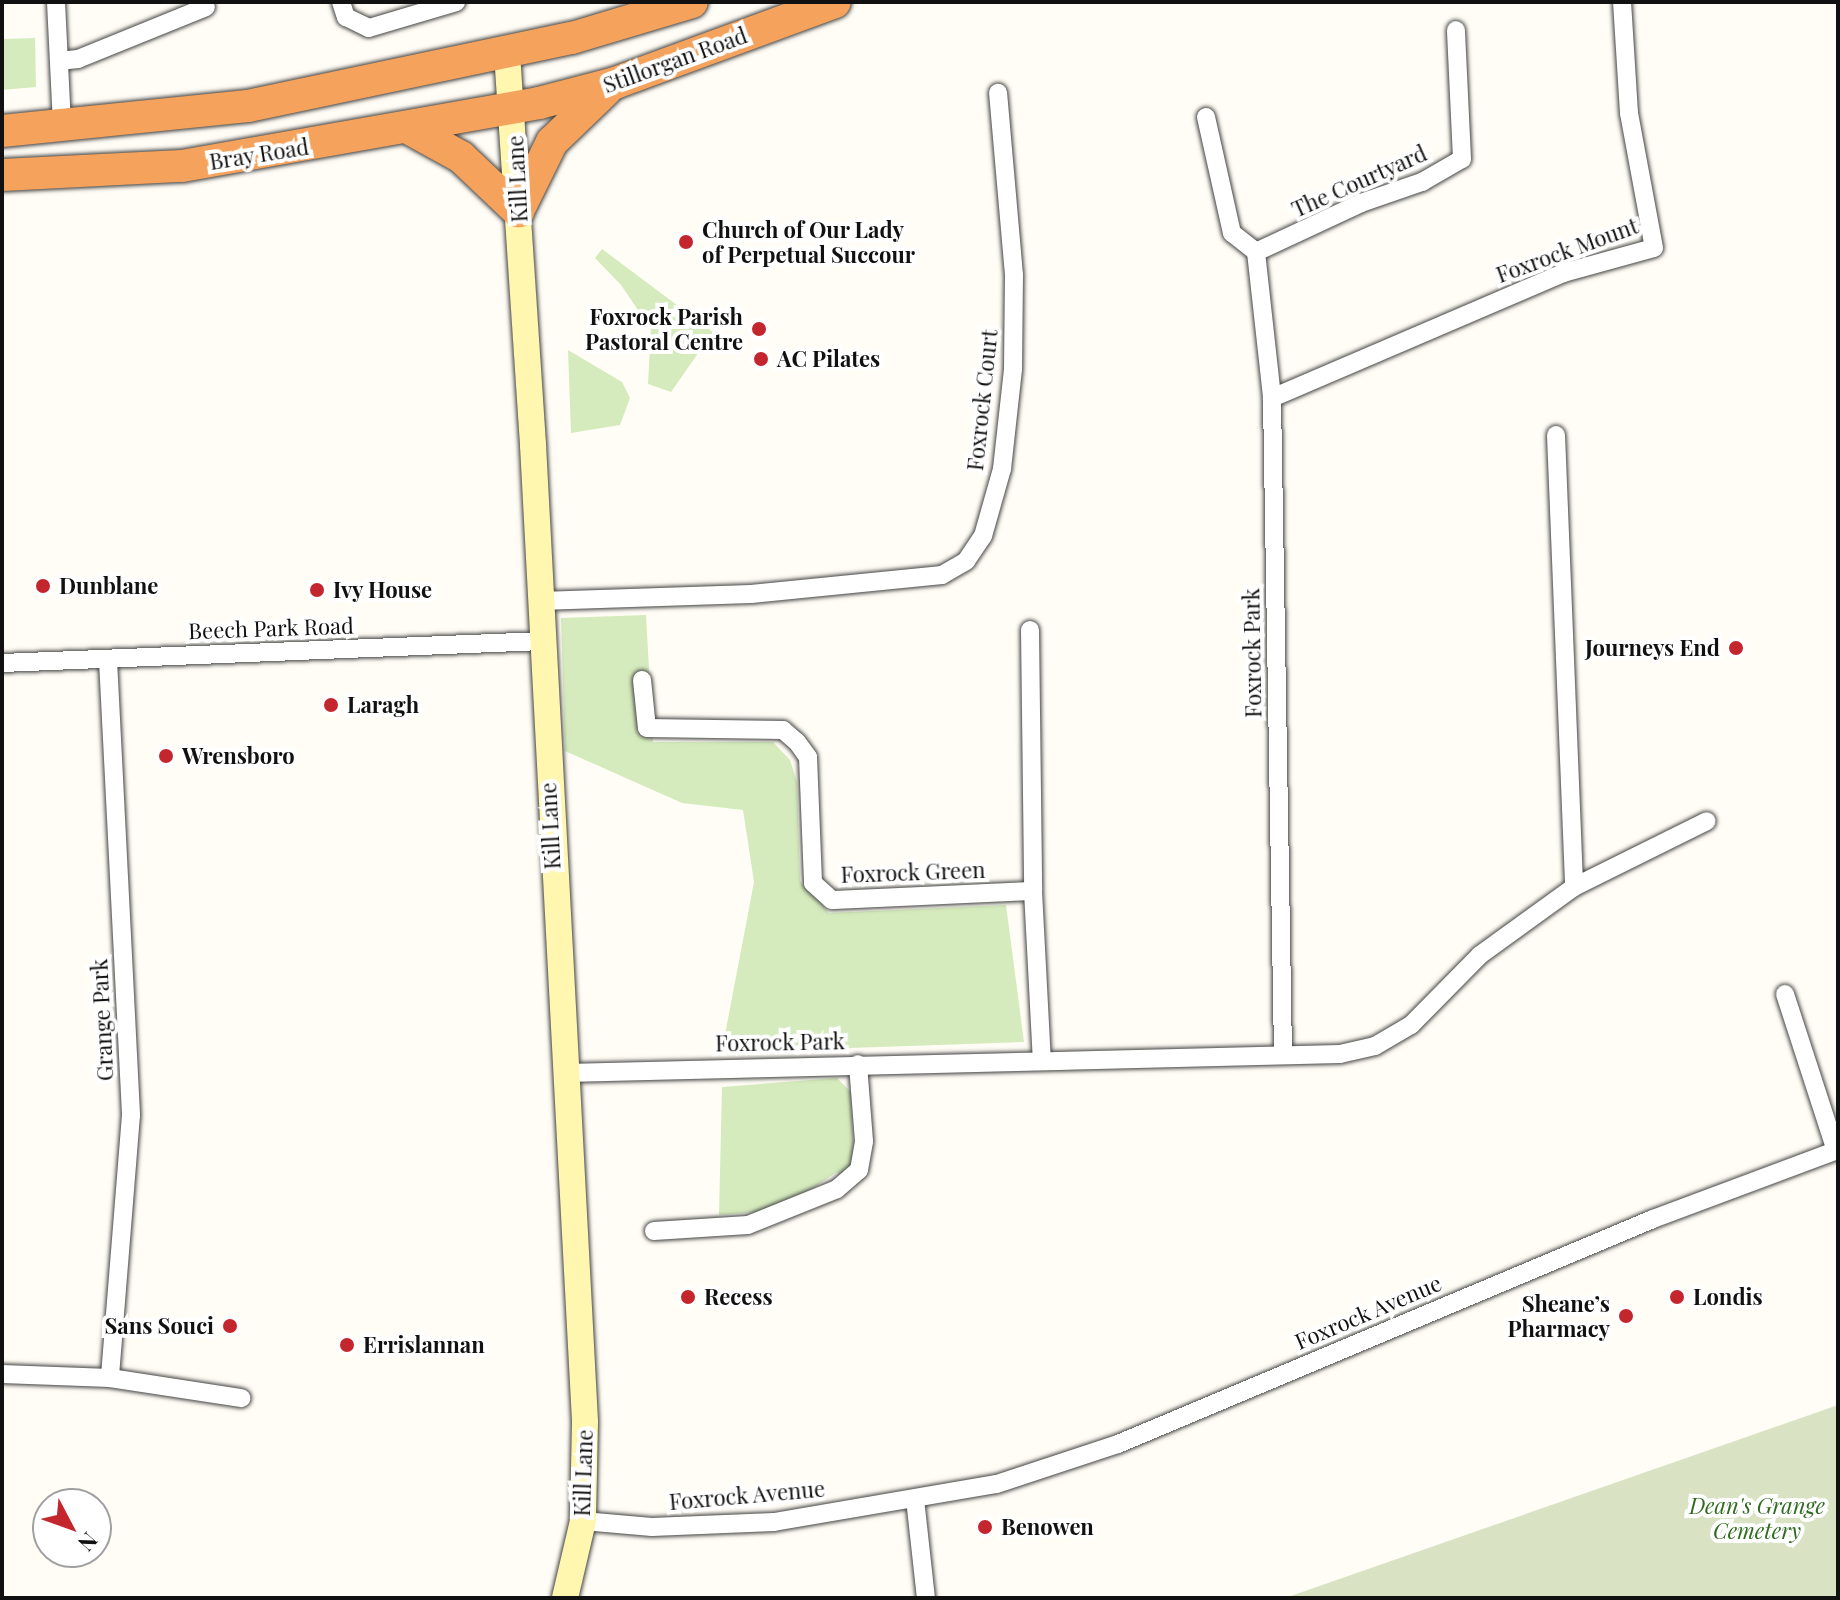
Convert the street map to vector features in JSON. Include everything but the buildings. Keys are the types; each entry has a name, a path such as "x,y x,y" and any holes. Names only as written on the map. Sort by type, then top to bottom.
{"highway":[{"path":"2,131 248,106 507,53 692,2"},
{"name":"Stillorgan Road","path":"513,109 615,83 835,2"},
{"path":"412,130 461,157 518,211 552,142 615,83"},
{"name":"Bray Road","path":"2,175 182,166 412,130 513,109"}],"main road":[{"name":"Kill Lane","path":"507,53 513,109 585,1422 583,1521 565,1598"}],"street":[{"path":"56,2 62,125"},
{"path":"341,2 346,17 369,28 456,2"},
{"name":"Foxrock Mount","path":"1272,398 1563,273 1654,248 1629,113 1622,2"},
{"path":"59,61 78,59 206,7"},
{"name":"The Courtyard","path":"1256,252 1361,203 1422,182 1462,159 1456,30"},
{"name":"Foxrock Court","path":"540,601 751,594 942,575 966,561 983,536 1002,469 1013,369 1014,275 998,93"},
{"path":"1206,117 1232,233 1256,252"},
{"name":"Foxrock Park","path":"1256,252 1272,398 1283,1054"},
{"path":"1556,435 1574,887"},
{"path":"1030,630 1033,891 1042,1061"},
{"name":"Beech Park Road","path":"2,663 543,641"},
{"name":"Grange Park","path":"108,660 131,1115 110,1378"},
{"name":"Foxrock Green","path":"642,680 647,728 783,730 797,742 808,757 813,883 832,900 1033,891"},
{"name":"Foxrock Park","path":"566,1073 1340,1054 1375,1046 1411,1025 1480,955 1574,887 1707,821"},
{"name":"Foxrock Avenue","path":"583,1521 652,1527 774,1522 997,1484 1118,1444 1653,1219 1837,1150 1785,994"},
{"path":"654,1231 748,1225 837,1189 859,1170 858,1064"},
{"path":"2,1374 110,1378 241,1398"},
{"path":"915,1499 926,1598"}],"green space":[{"path":"35,38 36,87 2,90 2,39"},
{"path":"602,249 713,332 671,392 648,384 651,329 621,285 595,258"},
{"path":"568,350 622,382 630,398 620,425 571,433"},
{"path":"646,615 653,742 773,742 790,760 797,782 800,881 829,913 1006,905 1024,1042 732,1052 723,1045 754,882 743,810 682,803 565,751 561,618"},
{"path":"837,1078 851,1092 854,1163 842,1177 837,1172 780,1210 719,1215 722,1087"},
{"name":"Dean's Grange Cemetery","path":"1838,1405 1838,1598 1285,1598"}],"place":[{"name":"Church of Our Lady of Perpetual Succour","path":"686,242"},
{"name":"Foxrock Parish Pastoral Centre","path":"759,329"},
{"name":"AC Pilates","path":"761,359"},
{"name":"Dunblane","path":"43,586"},
{"name":"Ivy House","path":"317,590"},
{"name":"Journeys End","path":"1736,648"},
{"name":"Laragh","path":"331,705"},
{"name":"Wrensboro","path":"166,756"},
{"name":"Recess","path":"688,1297"},
{"name":"Londis","path":"1677,1297"},
{"name":"Sheane’s Pharmacy","path":"1626,1316"},
{"name":"Sans Souci","path":"230,1326"},
{"name":"Errislannan","path":"347,1345"},
{"name":"Benowen","path":"985,1527"}]}
